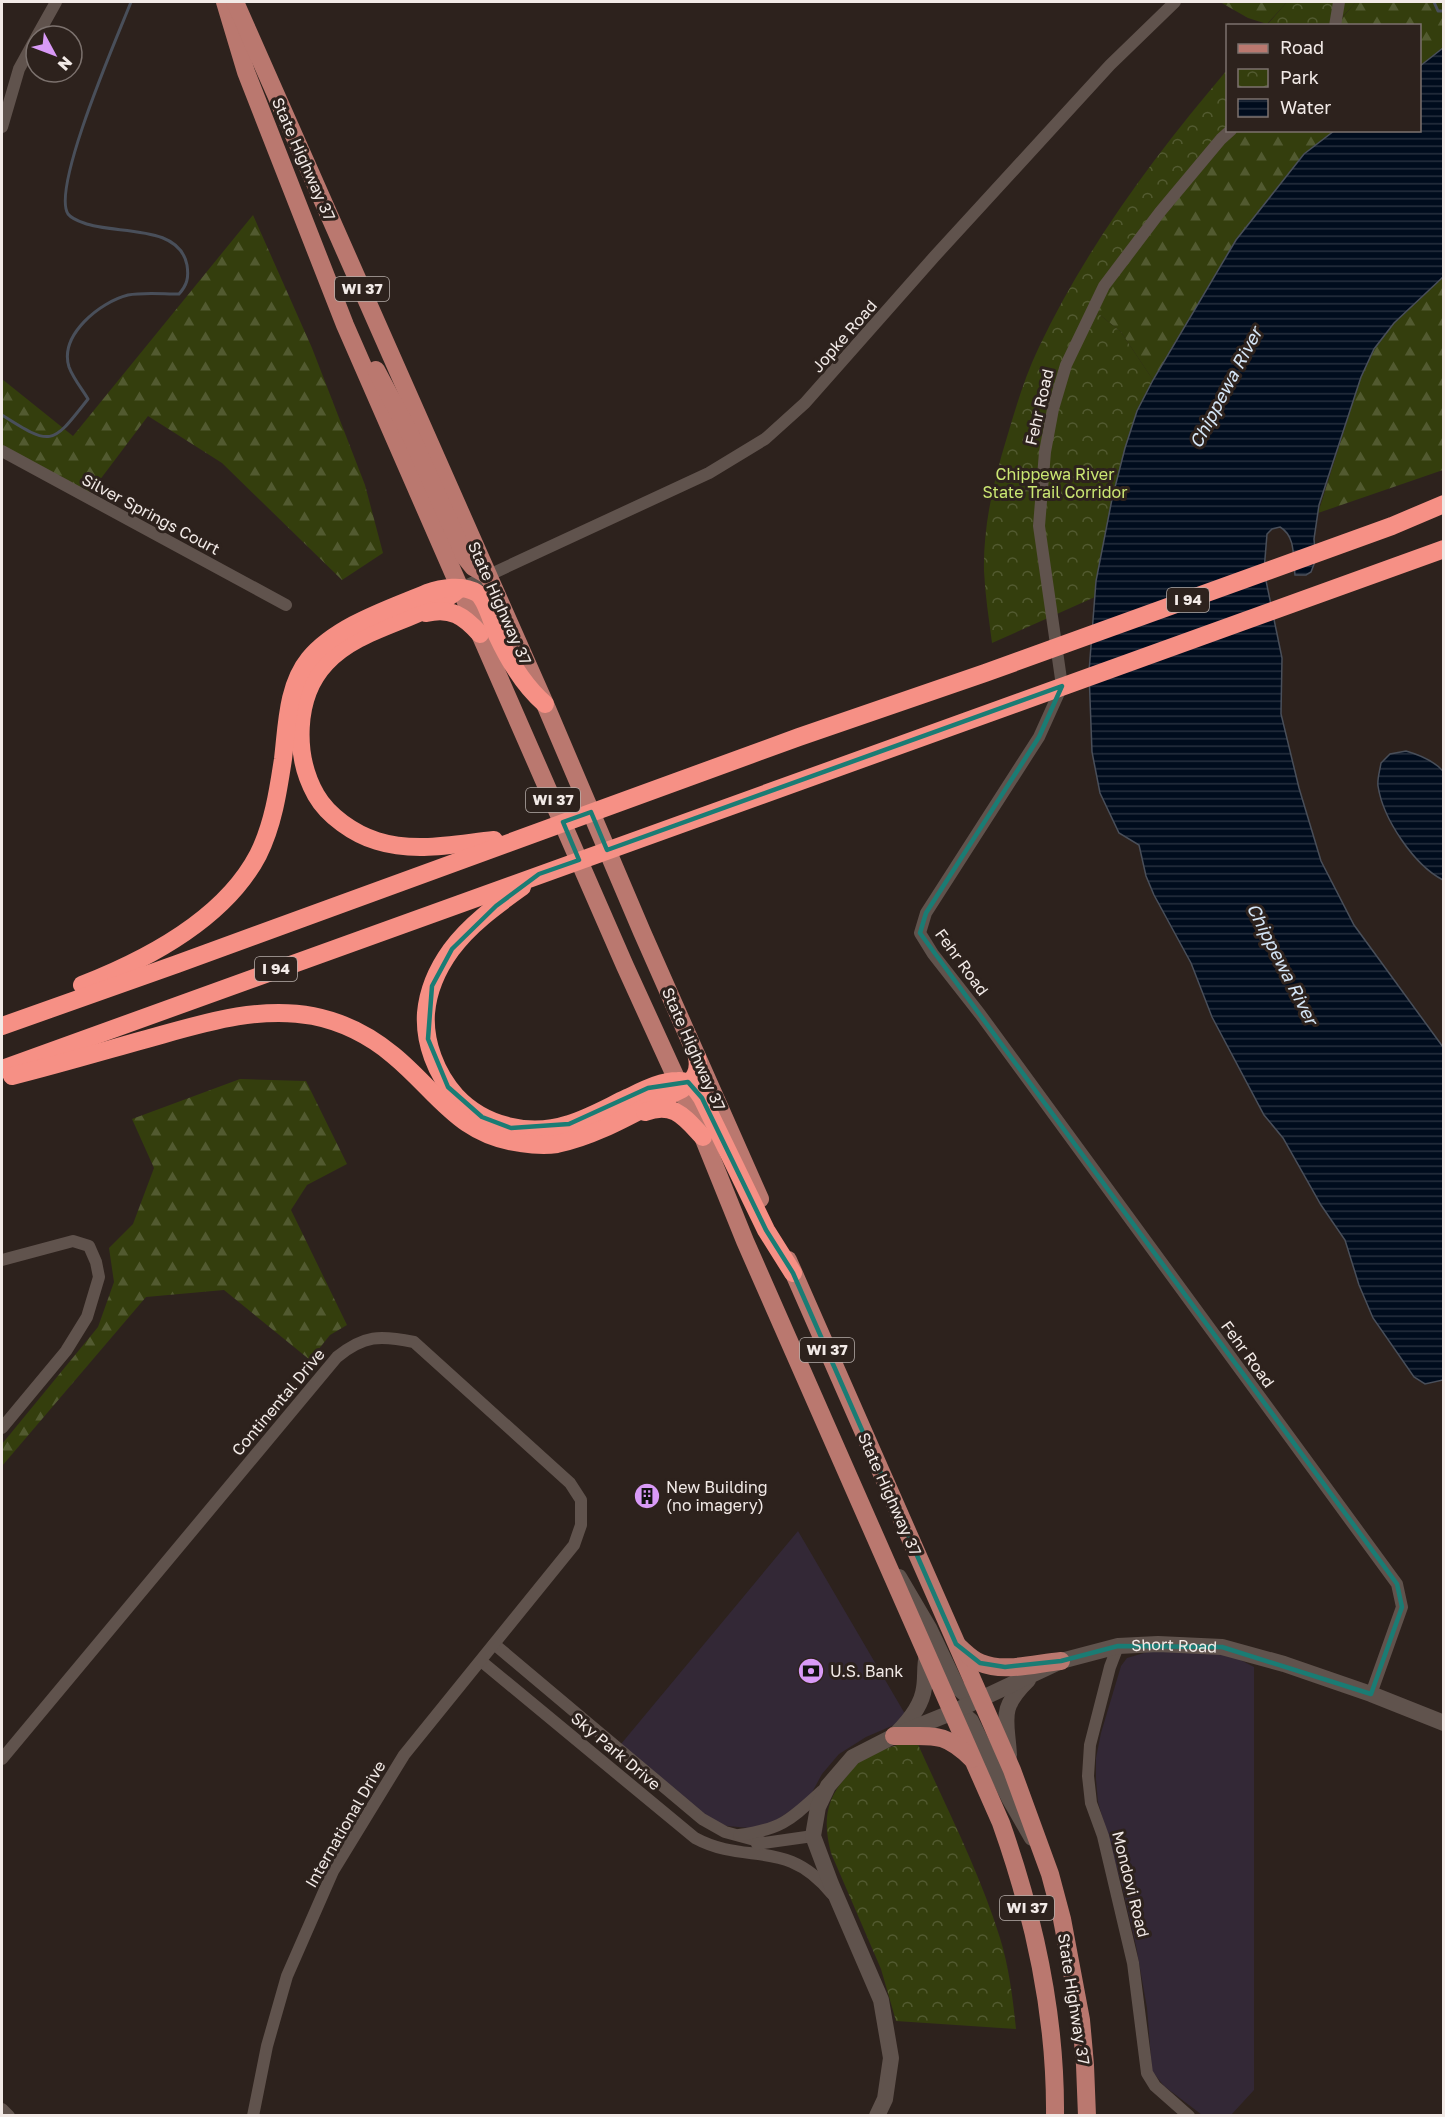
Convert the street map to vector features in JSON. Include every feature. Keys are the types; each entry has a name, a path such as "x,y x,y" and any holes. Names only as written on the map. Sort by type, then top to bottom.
{"highway":[{"name":"I 94","path":"2,1026 799,737 985,673 1392,526 1443,504"},
{"name":"I 94","path":"2,1069 1443,549"},
{"path":"460,588 444,600 360,639 335,654 325,664 315,678 306,699 302,718 301,747 307,776 317,797 347,826 367,837 387,844 432,847 529,835"},
{"path":"2,1016 141,960 186,931 218,906 232,891 257,857 270,826 296,681 308,660 337,634 371,617 439,589 460,588 474,591 481,597 498,638 521,678 545,704"},
{"path":"390,625 444,610 464,618 480,634"},
{"path":"545,872 496,906 467,932 440,966 427,1005 426,1024 432,1055 448,1087 470,1109 482,1117 511,1128 546,1129 569,1125 648,1088 683,1084 696,1089 766,1230 793,1273"},
{"path":"2,1079 203,1024 255,1014 289,1013 330,1020 370,1038 397,1058 458,1118 476,1130 497,1138 518,1143 550,1145 573,1139 653,1109 664,1108 675,1110 703,1137"},
{"path":"609,1124 683,1084 698,1071 697,1057"}],"main road":[{"name":"State Highway 37","path":"225,2 249,81 345,325 625,966 683,1084 745,1241 997,1813 1012,1856 1038,1957 1053,2054 1055,2115"},
{"name":"State Highway 37","path":"235,2 489,576 697,1057 1009,1765 1055,1891 1074,1978 1085,2066 1087,2115"},
{"path":"345,325 370,361 403,419 465,557 473,567 489,576"},
{"path":"956,1644 974,1659 987,1665 1005,1667 1061,1660"},
{"path":"894,1736 942,1737 960,1748 975,1762"}],"street":[{"path":"44,24 56,2"},
{"name":"Jopke Road","path":"460,588 709,473 744,453 790,419 934,257 1110,65 1175,2"},
{"path":"1335,24 1339,2"},
{"path":"2,127 19,69 24,60"},
{"name":"Fehr Road","path":"1229,132 1160,212 1104,286 1066,365 1053,409 1045,452 1039,526 1062,686 1039,737 926,913 920,933 933,954 980,1014 1397,1584 1402,1607 1371,1694"},
{"name":"Silver Springs Court","path":"2,452 286,605"},
{"path":"2,1260 73,1241 89,1246 99,1277 87,1317 77,1336 2,1428"},
{"name":"Continental Drive","path":"2,1759 337,1357 353,1344 370,1339 394,1338 414,1342 570,1482 580,1500 581,1525 574,1545 494,1644"},
{"path":"879,1545 925,1619 957,1687 965,1694 981,1699"},
{"name":"International Drive","path":"253,2115 267,2046 287,1976 333,1871 404,1755 494,1644"},
{"name":"Sky Park Drive","path":"494,1644 702,1819 725,1832 762,1842"},
{"name":"Short Road","path":"813,1836 818,1807 828,1786 853,1757 1061,1660 1118,1646 1158,1644 1222,1647 1284,1664 1371,1694 1443,1723"},
{"name":"Mondovi Road","path":"1118,1646 1110,1667 1090,1745 1088,1776 1091,1803 1103,1836 1133,1963 1141,2020 1143,2057 1147,2073 1155,2086 1189,2115"},
{"path":"894,1736 909,1719 921,1698 927,1655"},
{"name":"Sky Park Drive","path":"481,1661 685,1830 707,1844 772,1855 795,1863 815,1876 841,1905"},
{"path":"1009,1765 1006,1711 1015,1695 1036,1672"},
{"path":"953,1712 971,1721 1017,1814 1040,1848"},
{"path":"735,1835 752,1833 784,1823 828,1786"},
{"path":"813,1836 881,2000 891,2058 885,2098 876,2115"},
{"name":"Sky Park Drive","path":"739,1850 762,1842 813,1836"},
{"path":"2,2109 9,2115"}],"highlighted area":[{"path":"1062,686 1039,737 926,913 920,933 1397,1584 1402,1607 1371,1694 1222,1647 1118,1646 1061,1661 1005,1667 980,1663 956,1644 793,1273 766,1230 702,1098 688,1082 648,1088 569,1124 511,1128 482,1117 448,1087 428,1039 432,986 452,949 496,906 539,874 579,860 563,822 591,812 607,850"}],"shaded area":[{"path":"798,1531 908,1719 866,1737 839,1754 822,1774 809,1798 771,1824 750,1828 727,1826 713,1821 621,1744"},
{"path":"1154,1650 1227,1653 1254,1667 1254,2090 1231,2115 1202,2115 1164,2086 1152,2071 1147,2008 1136,1946 1098,1802 1096,1758 1121,1666 1127,1658"}],"green space":[{"path":"1220,2 1287,2 1267,24 1248,18"},
{"path":"1287,2 1356,2 1336,24 1268,24"},
{"path":"1356,2 1443,2 1443,48 1421,65 1421,24 1337,24"},
{"name":"Chippewa River State Trail Corridor","path":"1226,71 1227,132 1094,310 1121,332 1153,380 1137,416 1119,472 1106,529 1095,597 992,643 984,571 987,520 1002,453 1029,369 1078,273 1124,203 1174,135"},
{"path":"1230,132 1333,132 1304,154 1236,240 1153,380 1121,332 1094,310 1106,284"},
{"path":"253,215 312,348 365,485 383,553 342,580 222,463 148,416 90,493 2,445 2,379 73,436"},
{"path":"1443,277 1443,470 1318,513 1361,377 1374,349 1394,323"},
{"path":"240,1079 306,1081 347,1164 307,1185 291,1210 347,1325 330,1335 310,1360 224,1290 146,1297 2,1466 2,1444 98,1327 114,1282 109,1248 133,1224 154,1168 132,1119"},
{"path":"916,1740 992,1913 1006,1960 1016,2029 896,2021 881,1969 831,1853 827,1831 828,1812 834,1794 840,1785 859,1762 872,1754"}],"water":[{"name":"Chippewa River","path":"1443,48 1443,277 1394,323 1374,349 1361,377 1319,505 1314,539 1316,559 1311,572 1306,575 1295,575 1291,542 1289,536 1280,527 1272,529 1267,534 1264,571 1282,658 1281,714 1299,788 1321,861 1354,925 1443,1047 1443,1380 1425,1384 1414,1377 1373,1318 1359,1285 1345,1240 1321,1205 1283,1138 1264,1115 1212,1017 1191,963 1154,895 1146,876 1139,845 1119,833 1100,793 1092,752 1089,672 1096,581 1112,499 1137,411 1153,380 1236,240 1304,154 1333,132 1421,132 1421,65"},
{"path":"1406,751 1426,758 1443,771 1443,880 1421,864 1411,852 1393,826 1381,799 1378,777 1381,763 1390,754"}],"waterway":[{"path":"2,415 42,436 58,433 88,399 69,367 68,355 70,343 84,322 94,312 117,299 147,293 179,294 187,281 187,265 182,252 172,242 159,236 97,227 77,221 68,214 65,199 77,144 131,2"},
{"path":"1434,2 1438,11 1444,11"}],"place":[{"name":"New Building (no imagery)","path":"647,1496"},
{"name":"U.S. Bank","path":"811,1671"}]}
